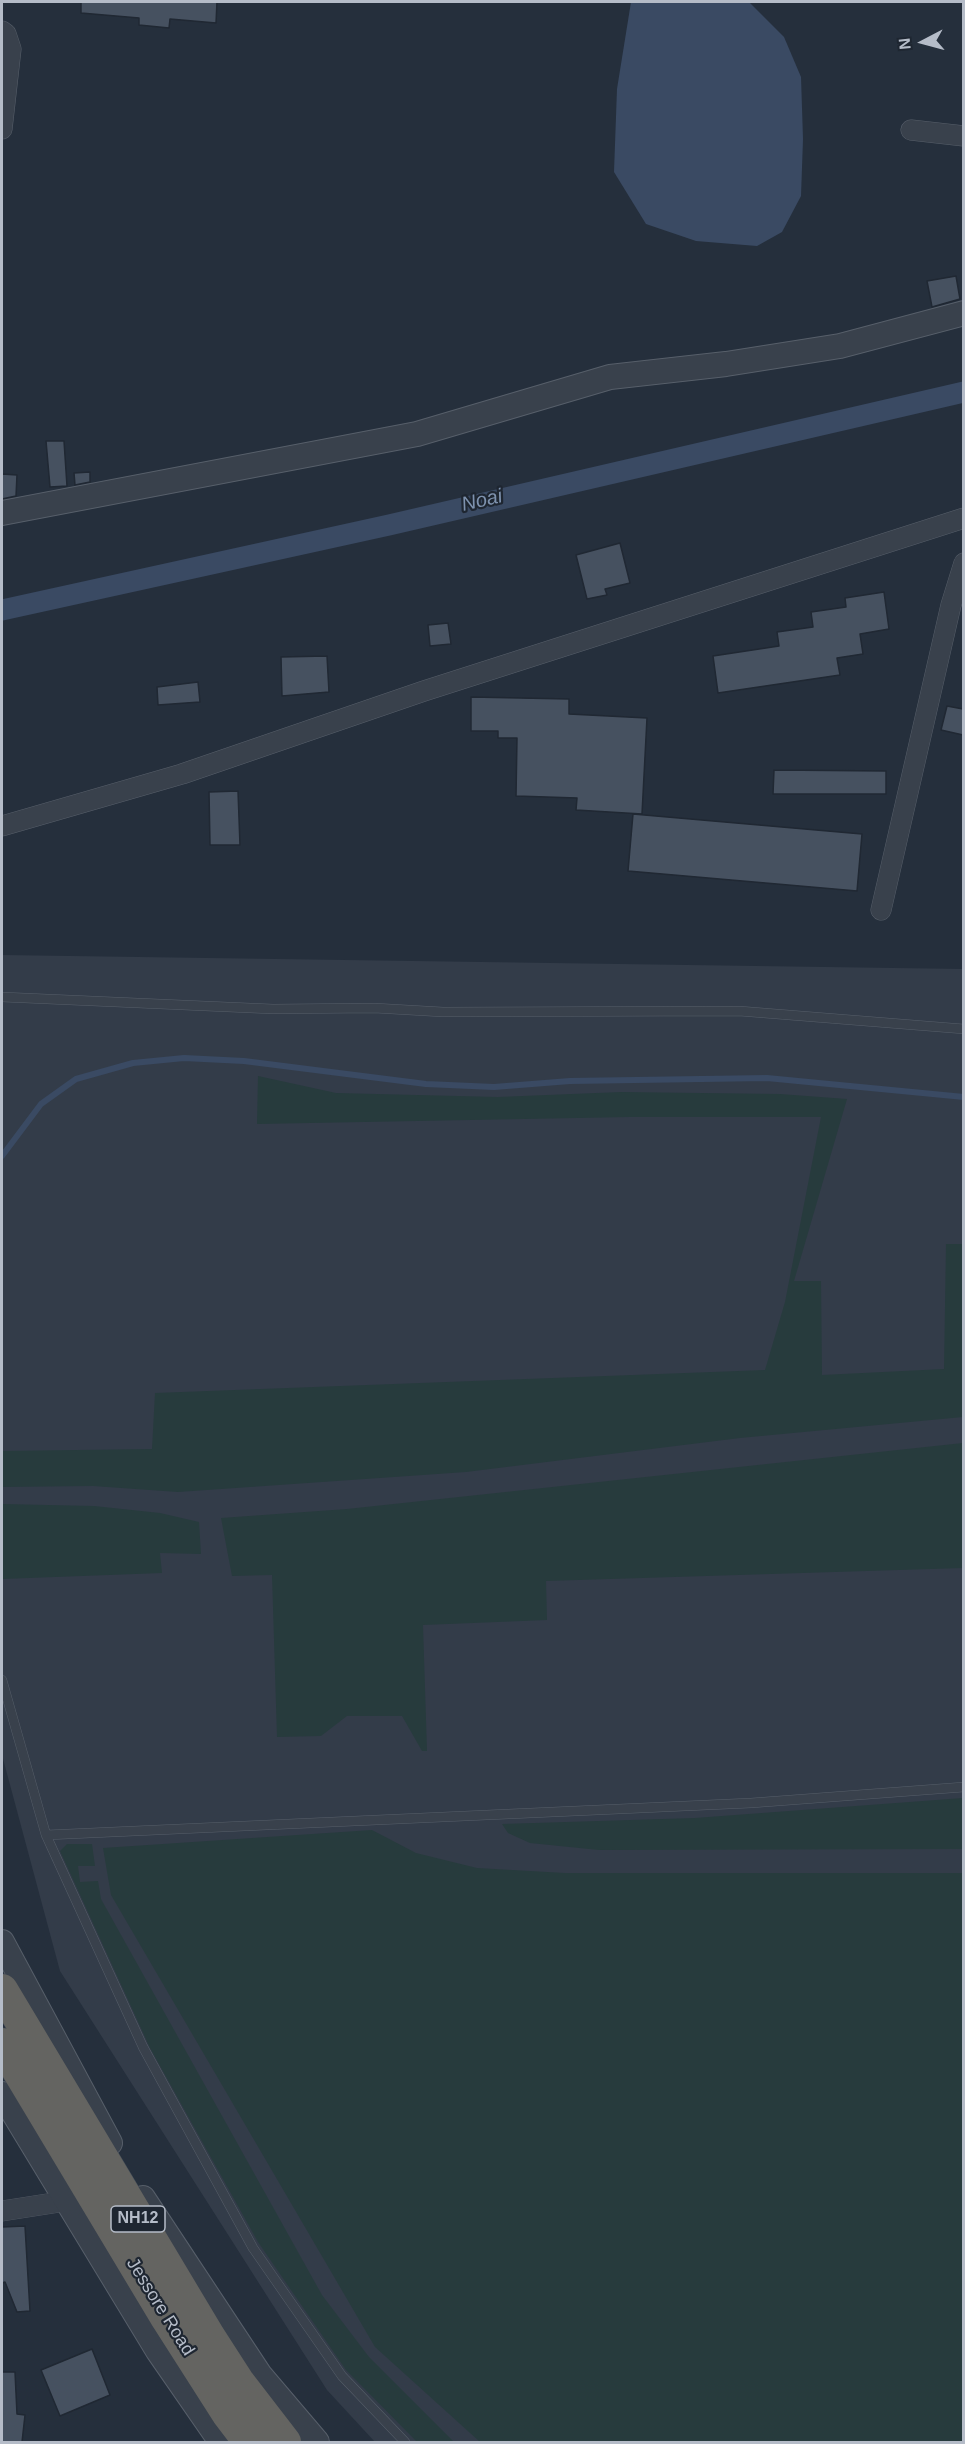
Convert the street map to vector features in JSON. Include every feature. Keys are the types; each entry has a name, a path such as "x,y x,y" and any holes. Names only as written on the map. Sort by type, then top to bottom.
{"highway":[{"name":"NH12","path":"2,1990 209,2336 238,2381 285,2442"},
{"name":"Jessore Road","path":"2,2044 167,2319 227,2413 249,2442"}],"street":[{"path":"2,31 6,34 11,49 2,129"},
{"path":"911,130 963,136"},
{"path":"2,513 417,434 610,377 726,364 840,346 963,313"},
{"path":"2,826 182,774 435,687 963,519"},
{"path":"880,910 951,605 963,563"},
{"path":"2,1941 124,2170 260,2375 317,2442"},
{"path":"2,2094 158,2351 221,2442"},
{"path":"2,2211 66,2201"}],"lane":[{"path":"2,998 273,1009 374,1008 443,1012 739,1011 963,1029"},
{"path":"2,1680 46,1834 143,2048 253,2248 342,2376 405,2442"},
{"path":"46,1834 751,1803 963,1787"}],"shaded area":[{"path":"2,955 963,969 963,2442 375,2442 327,2390 60,1971 2,1755"}],"green space":[{"path":"258,1076 336,1093 498,1097 621,1092 780,1094 847,1099 794,1281 821,1281 822,1375 944,1369 946,1244 963,1244 963,1417 740,1438 466,1472 178,1492 93,1486 2,1487 2,1451 152,1449 155,1393 765,1370 785,1302 821,1117 630,1117 257,1124"},
{"path":"963,1443 963,1568 546,1581 547,1620 423,1625 427,1751 422,1751 402,1716 347,1716 321,1736 277,1737 272,1575 232,1576 221,1518 347,1509"},
{"path":"2,1504 94,1506 160,1513 199,1522 201,1554 160,1553 162,1573 2,1579"},
{"path":"963,1798 963,1849 599,1850 530,1843 508,1833 502,1824 695,1818"},
{"path":"372,1830 416,1853 477,1868 565,1873 963,1873 963,2442 480,2442 375,2347 111,1895 103,1848"},
{"path":"67,1844 92,1844 95,1866 78,1866 80,1882 98,1881 101,1899 322,2295 369,2357 454,2442 417,2442 346,2370 258,2242 150,2048 60,1851"}],"water":[{"path":"631,2 750,3 784,37 801,77 803,139 801,196 782,232 757,246 696,241 646,224 614,172 617,89"}],"building":[{"path":"81,2 217,2 216,23 170,19 169,28 139,25 139,18 81,13"},
{"path":"956,276 960,299 932,307 927,281"},
{"path":"46,441 64,441 67,486 50,487"},
{"path":"90,472 90,482 75,485 74,473"},
{"path":"2,474 17,475 16,496 2,499"},
{"path":"620,543 630,583 605,589 607,595 587,599 576,555"},
{"path":"884,592 889,629 860,634 863,654 837,658 840,675 718,693 713,656 779,646 777,632 813,627 811,612 846,607 845,598"},
{"path":"448,623 451,644 430,646 428,625"},
{"path":"327,656 329,692 282,696 281,657"},
{"path":"198,682 200,702 158,705 157,687"},
{"path":"471,697 569,699 569,714 647,718 642,814 576,810 577,798 516,796 517,738 498,738 498,731 471,731"},
{"path":"947,706 963,709 963,735 941,730"},
{"path":"774,770 886,771 886,794 773,794"},
{"path":"238,791 240,845 210,845 209,792"},
{"path":"633,814 862,834 857,891 628,871"},
{"path":"25,2226 30,2311 17,2312 5,2282 2,2283 2,2227"},
{"path":"92,2349 110,2395 60,2416 41,2370"},
{"path":"2,2372 15,2372 17,2414 25,2415 22,2442 2,2442"}],"waterway":[{"name":"Noai","path":"2,610 389,525 964,392"},
{"path":"2,1156 41,1104 76,1079 133,1063 184,1058 244,1061 426,1084 494,1087 570,1081 767,1078 964,1097"}]}
